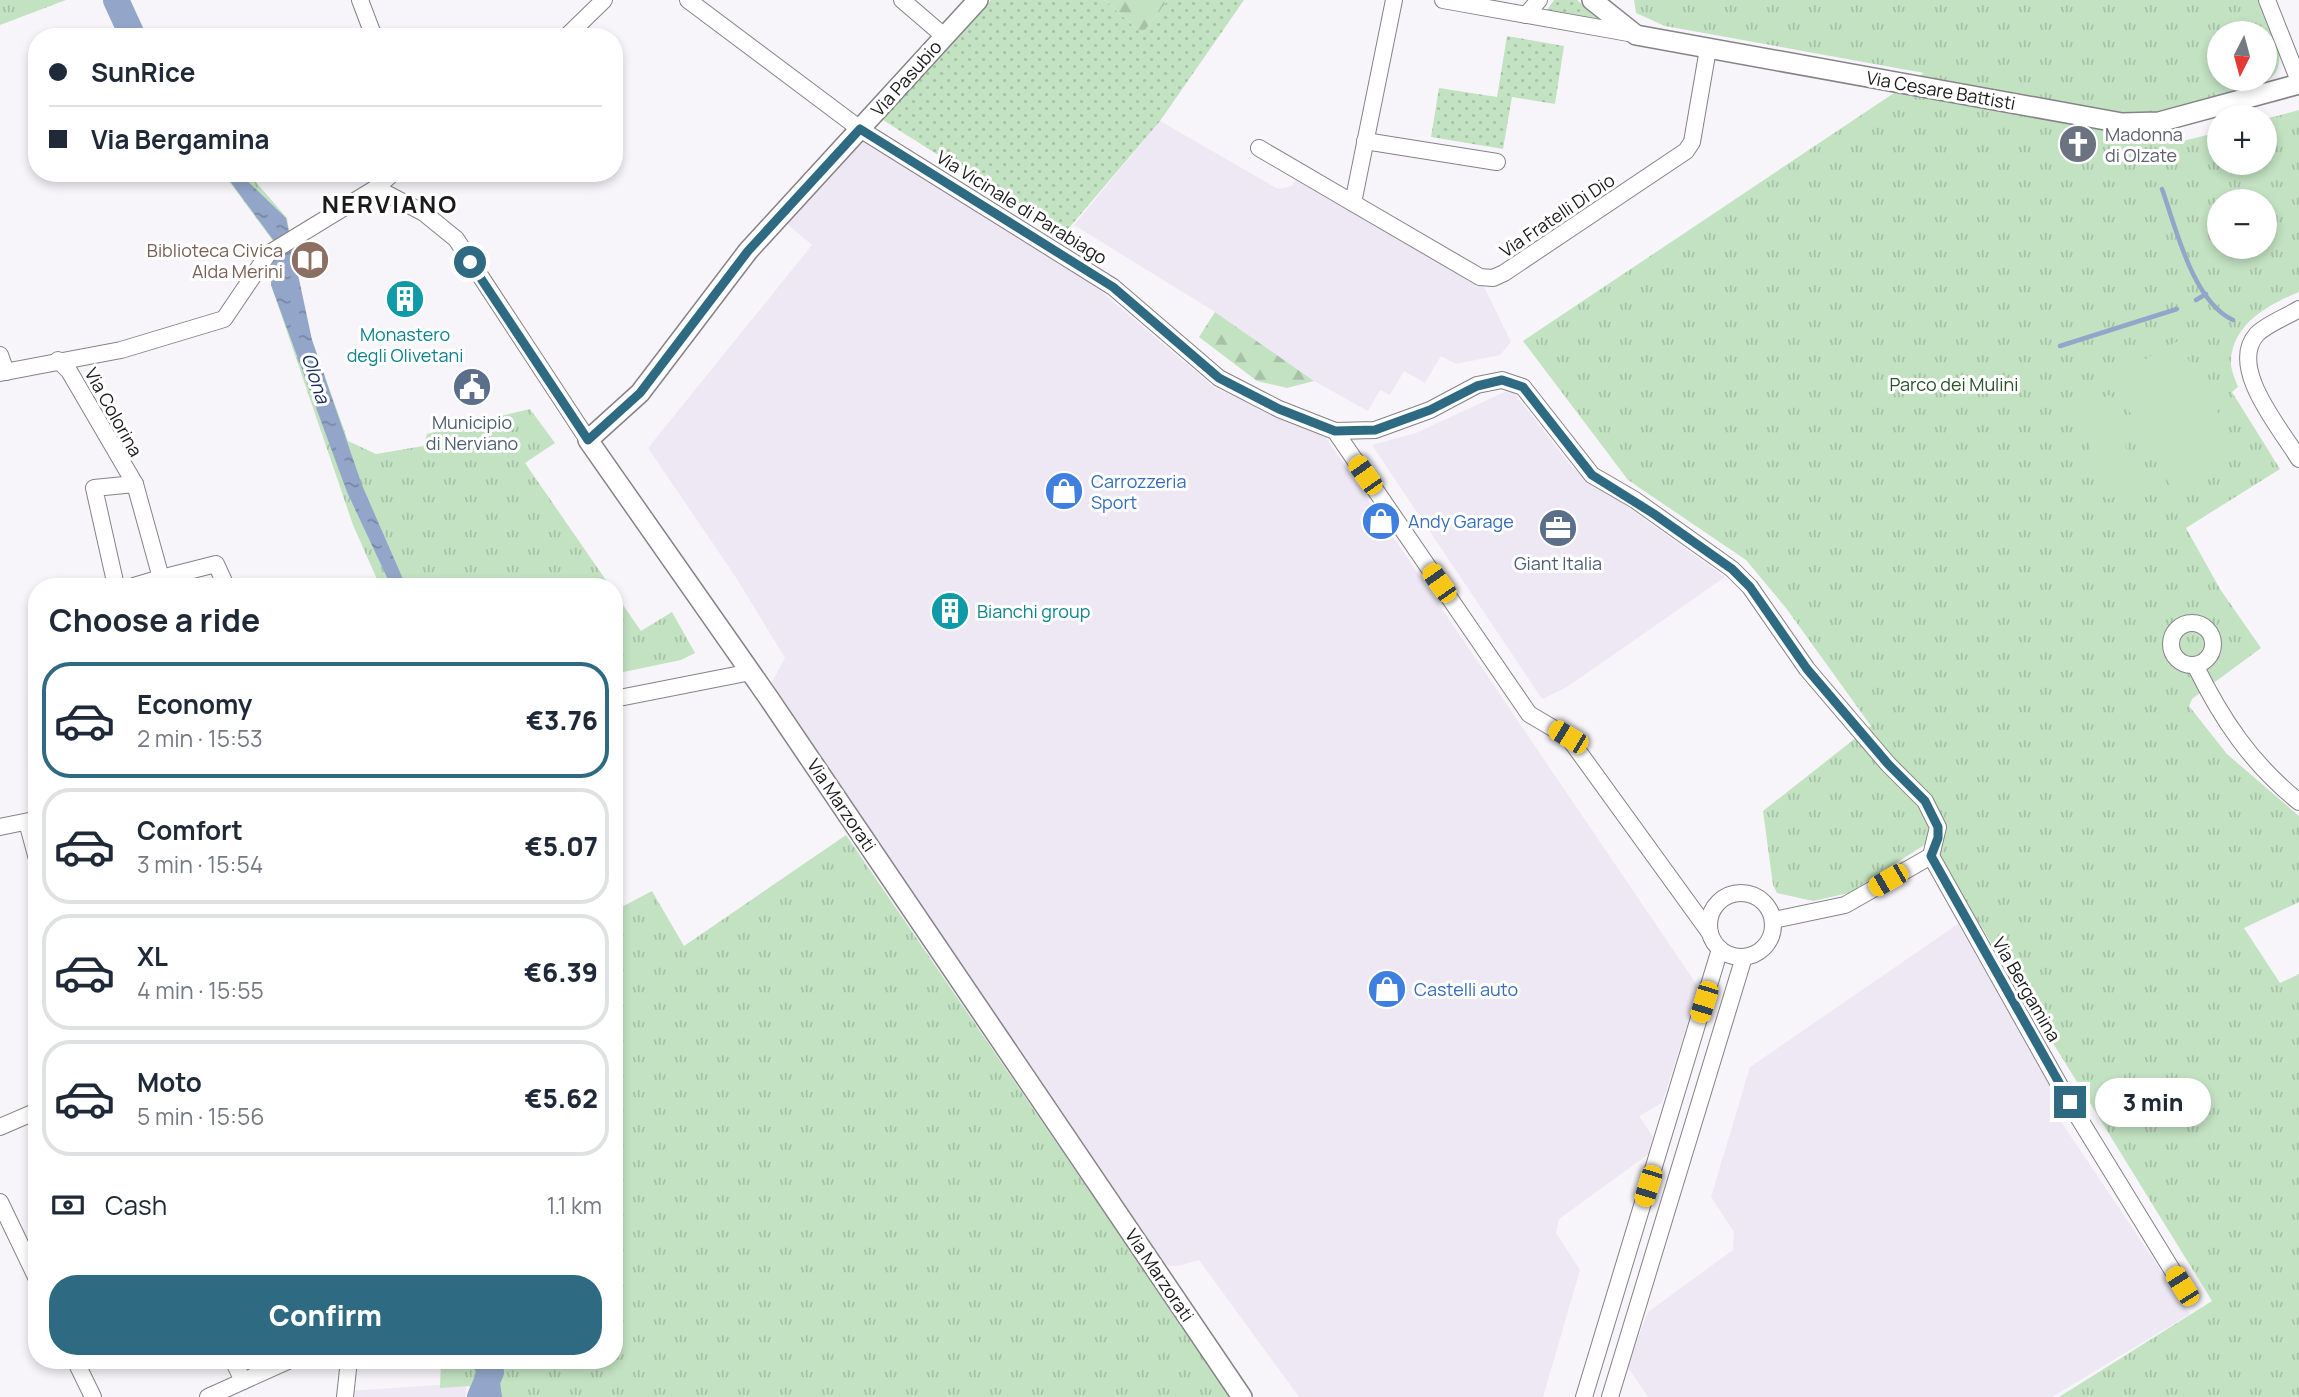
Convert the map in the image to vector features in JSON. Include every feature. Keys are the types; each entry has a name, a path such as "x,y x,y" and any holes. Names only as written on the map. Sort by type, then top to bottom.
{"street":[{"path":"575,28 604,0"},
{"name":"Via Vicinale di Parabiago","path":"688,0 860,129 1113,287 1219,378 1279,409 1335,431 1375,430 1430,410 1477,386 1502,380 1523,387 1592,475 1635,500 1689,538 1732,569 1750,587 1807,669 1888,764 1925,801 1938,827 1938,838 1931,856"},
{"path":"902,0 943,36"},
{"name":"Via Pasubio","path":"588,440 645,387 748,251 978,0"},
{"path":"1353,203 1394,0"},
{"path":"1443,0 1636,35"},
{"path":"1499,10 1513,0"},
{"path":"1526,15 1539,0"},
{"name":"Via Cesare Battisti","path":"1592,0 1636,35 2132,124 2159,122 2299,82"},
{"path":"2267,0 2299,82"},
{"path":"361,4 370,28"},
{"name":"Via Fratelli Di Dio","path":"1259,148 1480,277 1493,278 1504,274 1686,151 1692,142 1708,49"},
{"path":"1364,141 1497,162"},
{"path":"0,355 3,372 121,350 225,319 268,254 383,182"},
{"name":"Via Marzorati","path":"376,188 435,221 456,239 588,440 751,672 1242,1397"},
{"path":"2299,309 2258,333 2251,344 2247,363 2252,382 2299,459"},
{"name":"Via Colorina","path":"58,360 69,370 135,484 161,578"},
{"path":"1335,431 1529,714 1568,737 1720,949 1732,956 1744,957 1760,951 1768,943 1774,920 1764,901 1754,895 1735,893 1718,902 1712,910 1710,933"},
{"path":"115,578 94,488 135,484"},
{"path":"161,578 216,564 222,578"},
{"path":"2195,665 2221,717 2240,744 2262,770 2299,802"},
{"path":"623,697 751,672"},
{"path":"0,827 28,821"},
{"path":"1774,920 1845,905 1931,856"},
{"name":"Via Bergamina","path":"1931,856 2070,1102 2182,1286"},
{"path":"1584,1397 1720,949"},
{"path":"1610,1397 1744,957"},
{"path":"0,1127 28,1115"},
{"path":"0,1202 28,1260"},
{"path":"79,1369 93,1397"},
{"path":"237,1369 243,1381"},
{"path":"208,1397 270,1369"},
{"path":"345,1397 348,1369"}],"shaded area":[{"path":"1160,121 1278,189 1292,186 1298,176 1484,287 1511,342 1500,355 1456,364 1441,356 1425,383 1404,371 1390,395 1380,390 1368,411 1314,381 1215,312 1074,225"},
{"path":"864,138 1090,282 1215,388 1322,432 1699,988 1662,1103 1639,1116 1653,1137 1650,1153 1559,1219 1556,1233 1580,1270 1543,1397 1299,1397 1199,1260 1178,1266 1160,1265 818,766 772,682 785,658 735,576 648,448 812,245 785,222"},
{"path":"1511,389 1572,467 1725,577 1567,687 1542,699 1372,445 1416,433"},
{"path":"1958,924 2048,1082 2058,1117 2190,1314 2052,1397 1648,1397 1627,1366 1648,1312 1733,1250 1734,1232 1711,1197 1750,1067"},
{"path":"466,1383 466,1397 348,1397 349,1391"}],"green space":[{"path":"0,0 66,0 0,25"},
{"path":"991,0 1105,0 1142,34 1168,0 1244,0 1160,121 1063,235 880,118"},
{"path":"1105,0 1168,0 1142,34"},
{"path":"1554,0 1577,0 1598,19 1547,10"},
{"name":"Parco dei Mulini","path":"1634,0 2261,0 2269,21 2207,21 2207,91 2250,91 2192,109 2150,115 2110,115 2033,108 2183,141 2207,135 2207,175 2277,175 2277,116 2299,110 2299,292 2276,302 2246,325 2238,335 2231,360 2238,387 2232,392 2280,469 2186,528 2220,589 2261,648 2192,699 2189,706 2227,754 2299,816 2299,902 2244,928 2280,983 2299,974 2299,1397 2059,1397 2212,1301 1929,842 1849,893 1813,901 1777,893 1773,885 1763,811 1871,726 1786,608 1746,560 1628,480 1523,341 1924,73 1665,26 1636,13"},
{"path":"1507,36 1564,46 1555,104 1512,97 1503,149 1431,137 1439,88 1497,97"},
{"name":"Parco dei Mulini","path":"2277,43 2279,50 2277,69"},
{"path":"230,182 256,182 287,218 311,337 348,441 376,454 423,446 427,434 530,409 555,443 525,463 604,578 376,578 353,525 271,285 273,241"},
{"path":"1215,312 1314,381 1287,388 1257,381 1199,337"},
{"path":"2178,341 2240,452 2172,489 2111,378"},
{"path":"2110,395 2139,491 2107,499 2076,406"},
{"path":"623,605 641,631 672,612 695,653 681,660 623,672"},
{"path":"846,835 1230,1397 476,1397 469,1386 440,1388 441,1369 623,1369 623,906 652,891 684,946"}],"water":[{"path":"231,182 248,182 286,218 312,340 362,485 403,578 387,578 347,492 271,285 274,241"},
{"path":"477,1369 498,1369 502,1397 483,1397"}],"waterway":[{"name":"Olona","path":"116,0 129,28"},
{"path":"2162,189 2180,243 2197,281 2219,311 2233,320"},
{"path":"2196,300 2206,294"},
{"path":"2060,346 2177,309"},
{"name":"Olona","path":"480,1397 491,1372 489,1369"}],"place":[{"name":"Madonna di Olzate","path":"2078,144"},
{"name":"Biblioteca Civica Alda Merini","path":"310,260"},
{"name":"Monastero degli Olivetani","path":"405,299"},
{"name":"Municipio di Nerviano","path":"472,387"},
{"name":"Carrozzeria Sport","path":"1064,491"},
{"name":"Andy Garage","path":"1381,521"},
{"name":"Giant Italia","path":"1558,528"},
{"name":"Bianchi group","path":"950,611"},
{"name":"Castelli auto","path":"1387,989"}],"district":[{"name":"NERVIANO","path":"390,203"}],"route":[{"path":"470,262 588,440 640,393 748,251 860,129 1113,287 1219,378 1279,409 1335,431 1375,430 1430,410 1477,386 1502,380 1523,387 1592,475 1635,500 1732,569 1750,587 1807,669 1888,764 1925,801 1938,827 1938,838 1931,856 2070,1102"}]}
